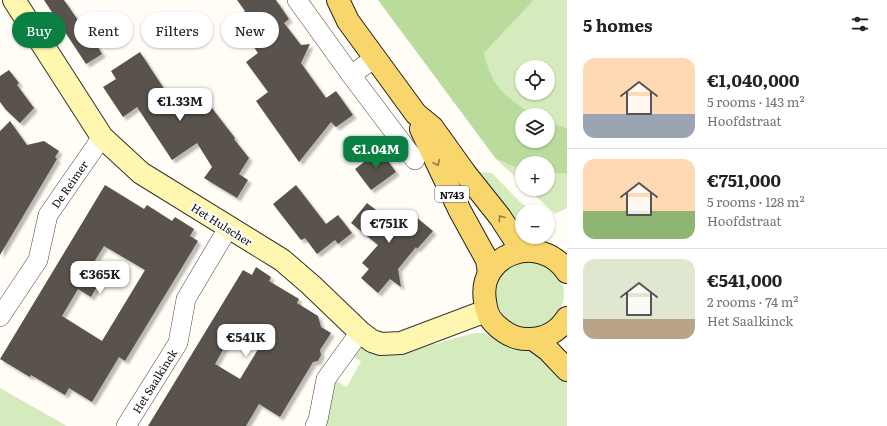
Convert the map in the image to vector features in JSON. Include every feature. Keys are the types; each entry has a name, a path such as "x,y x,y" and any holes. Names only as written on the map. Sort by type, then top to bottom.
{"main road":[{"name":"N743","path":"327,0 348,21 416,114 432,127 505,223 522,251"},
{"name":"N743","path":"338,0 348,21"},
{"name":"N743","path":"416,114 423,134 460,211 487,260 490,273"},
{"path":"564,262 538,251 522,251 512,254 503,258 490,273 485,285 484,297 486,311 492,320 500,329 510,336 521,339 545,337 555,331 567,318"},
{"path":"534,339 548,350 567,370"}],"street":[{"name":"Het Hulscher","path":"14,0 102,137 141,173 282,260 312,285 360,332 372,341 381,344 401,343 486,311"},
{"path":"297,0 350,75 415,160"},
{"path":"350,75 375,58"},
{"name":"De Reimer","path":"0,317 38,260 48,215 102,137"},
{"name":"Het Saalkinck","path":"126,426 178,343 186,299 228,228"},
{"path":"315,426 318,420 326,379 360,332"}],"green space":[{"path":"378,0 534,0 484,53 491,74 501,90 524,108 515,108 515,148 555,148 555,124 567,128 567,174 555,173 555,156 515,156 515,167 496,159"},
{"path":"534,0 567,0 567,128 555,124 555,108 523,108 515,103 500,91 487,67 484,53"},
{"path":"496,159 515,167 515,177"},
{"path":"478,172 492,173 523,204 515,204 515,223"},
{"path":"555,173 567,174 567,208 555,214 555,204 544,204 536,196 555,196"},
{"path":"530,260 543,263 554,270 561,281 564,294 561,307 554,318 543,325 530,328 517,325 506,318 499,307 496,294 499,281 506,270 517,263"},
{"path":"474,333 493,335 538,352 567,379 567,426 322,426 334,380 347,387 361,361 349,354 357,347 362,347 380,354 399,354"},
{"path":"0,388 67,426 0,426"}],"building":[{"path":"44,0 64,0 74,14 74,46 66,34 66,12 52,12"},
{"path":"237,0 276,0 289,19 284,23 301,45 310,44 301,63 326,98 336,91 353,115 336,127 331,122 299,162 256,101 268,92 246,62 258,53 254,48 279,48 279,12 244,12 245,11"},
{"path":"76,48 98,48 102,54 86,64"},
{"path":"140,52 174,104 193,91 198,90 249,158 239,174 248,180 237,198 204,178 212,167 197,143 172,160 137,107 123,117 103,87 116,79 111,71"},
{"path":"9,70 19,83 17,85 34,108 20,123 0,102 0,76"},
{"path":"10,121 27,145 44,141 59,151 55,157 57,159 0,255 0,131"},
{"path":"380,150 396,172 371,190 355,169"},
{"path":"105,185 144,209 147,205 172,221 175,217 194,229 190,236 198,241 125,361 119,357 92,402 69,388 65,395 31,375 30,377 0,359","holes":["104,246 145,270 102,341 62,316 78,289 91,297 99,283 86,275"]},
{"path":"296,185 326,224 338,215 352,233 338,244 335,240 317,254 305,238 301,240 273,204"},
{"path":"367,203 389,220 392,216 402,225 411,213 433,231 417,249 416,247 398,269 401,287 390,279 378,293 361,278 369,269 362,263 378,245 351,223"},
{"path":"256,267 271,277 269,281 299,299 297,303 318,316 321,327 331,333 320,350 321,355 318,361 313,362 280,417 259,404 246,426 148,426 243,270 252,275","holes":["235,329 260,346 240,379 215,364"]}]}
